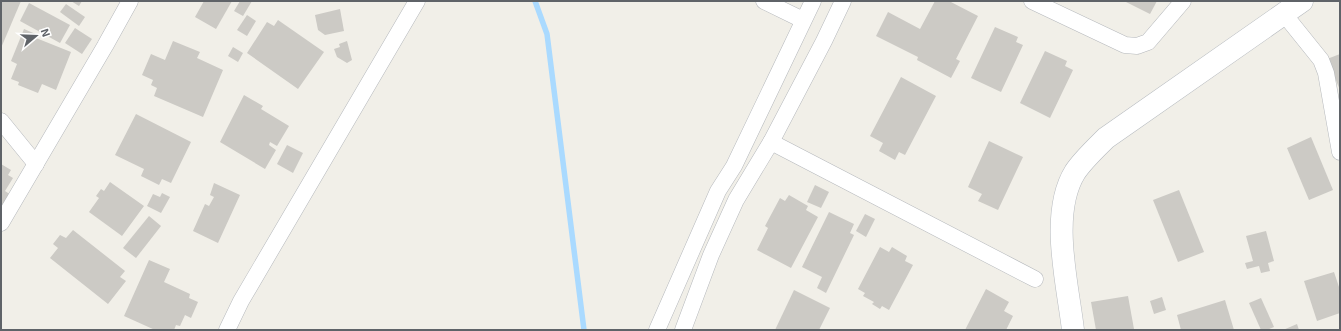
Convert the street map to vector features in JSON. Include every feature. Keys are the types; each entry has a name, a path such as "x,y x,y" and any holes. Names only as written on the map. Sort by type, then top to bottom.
{"street":[{"path":"1,224 130,1"},
{"path":"227,330 241,301 417,1"},
{"path":"764,1 804,20"},
{"path":"658,330 718,191 734,166 813,1"},
{"path":"683,330 711,255 736,200 771,142 824,41 842,1"},
{"path":"1032,1 1125,45 1137,46 1148,42 1183,1"},
{"path":"1073,330 1062,244 1062,215 1066,193 1074,173 1091,152 1106,138 1302,1"},
{"path":"1284,14 1321,60 1326,73 1340,152"},
{"path":"1,121 36,164"},
{"path":"771,142 1035,279"}],"building":[{"path":"1,1 21,1 1,48"},
{"path":"71,1 82,1 79,6"},
{"path":"204,1 232,1 216,29 195,17"},
{"path":"240,1 252,1 243,16 234,11"},
{"path":"935,1 949,1 978,16 956,59 960,61 951,78 917,60 918,57 876,36 888,12 920,29"},
{"path":"1124,1 1157,1 1150,14"},
{"path":"29,3 70,25 60,43 20,21"},
{"path":"66,4 85,17 79,26 60,12"},
{"path":"340,9 344,31 325,35 318,30 315,15"},
{"path":"247,15 256,21 247,36 237,30"},
{"path":"278,20 324,52 298,89 247,53 267,22 274,26"},
{"path":"995,27 1018,37 1016,42 1023,45 1001,92 971,78"},
{"path":"75,28 92,39 82,54 65,43"},
{"path":"24,29 38,35 36,38 71,52 56,90 42,84 38,93 18,85 19,82 11,79 17,64 11,61"},
{"path":"173,41 200,52 197,58 223,70 203,117 154,96 157,88 151,85 153,80 142,75 151,54 165,60"},
{"path":"347,41 352,60 347,63 337,57 334,49 340,47 339,44"},
{"path":"233,47 243,53 238,62 228,56"},
{"path":"1045,51 1067,61 1065,66 1073,70 1050,118 1020,103"},
{"path":"1340,54 1340,90 1327,59"},
{"path":"901,77 936,96 905,155 899,152 895,160 879,151 883,143 870,136"},
{"path":"244,95 263,106 261,109 289,126 277,146 270,142 269,145 276,150 265,169 220,142"},
{"path":"136,114 191,142 171,183 162,179 159,185 141,176 144,169 115,155"},
{"path":"1311,137 1333,190 1309,200 1287,148"},
{"path":"989,141 1023,157 998,210 978,201 982,194 968,187"},
{"path":"287,145 303,153 293,173 277,164"},
{"path":"1,164 11,170 8,175 13,178 5,191 11,195 1,210"},
{"path":"110,182 144,206 122,236 89,212 99,198 96,196 101,189 104,191"},
{"path":"214,183 240,195 218,243 193,231 205,204 209,206 214,197 210,195"},
{"path":"815,185 829,192 821,208 807,202"},
{"path":"1179,190 1204,252 1178,262 1153,200"},
{"path":"162,193 170,197 161,213 147,206 153,194 160,197"},
{"path":"789,195 808,206 806,210 818,217 791,268 757,250 768,228 765,226 780,198 785,201"},
{"path":"829,212 854,224 850,233 854,235 826,293 817,288 822,277 802,267"},
{"path":"865,214 875,219 866,237 856,231"},
{"path":"149,216 161,226 136,258 123,248"},
{"path":"73,230 125,271 120,277 126,281 108,304 50,258 58,248 53,244 60,235 66,238"},
{"path":"1266,231 1274,261 1268,263 1270,271 1261,273 1259,266 1247,269 1245,263 1253,261 1246,236"},
{"path":"880,247 889,252 892,247 907,256 905,261 913,265 889,310 882,306 880,309 872,304 874,302 863,296 865,293 858,289"},
{"path":"149,260 170,269 164,282 190,294 189,298 198,302 191,318 185,315 180,326 176,325 174,330 155,330 124,316"},
{"path":"1334,272 1340,290 1340,313 1317,321 1304,281"},
{"path":"986,289 1009,302 1004,311 1013,316 1006,330 965,330"},
{"path":"794,290 830,308 819,330 775,330"},
{"path":"1128,296 1134,329 1096,330 1091,302"},
{"path":"1162,297 1166,310 1154,314 1150,301"},
{"path":"1261,298 1274,327 1267,330 1261,330 1249,303"},
{"path":"1225,300 1234,330 1181,330 1177,315"},
{"path":"1297,324 1299,330 1283,330"}],"waterway":[{"path":"535,1 547,34 584,330"}]}
